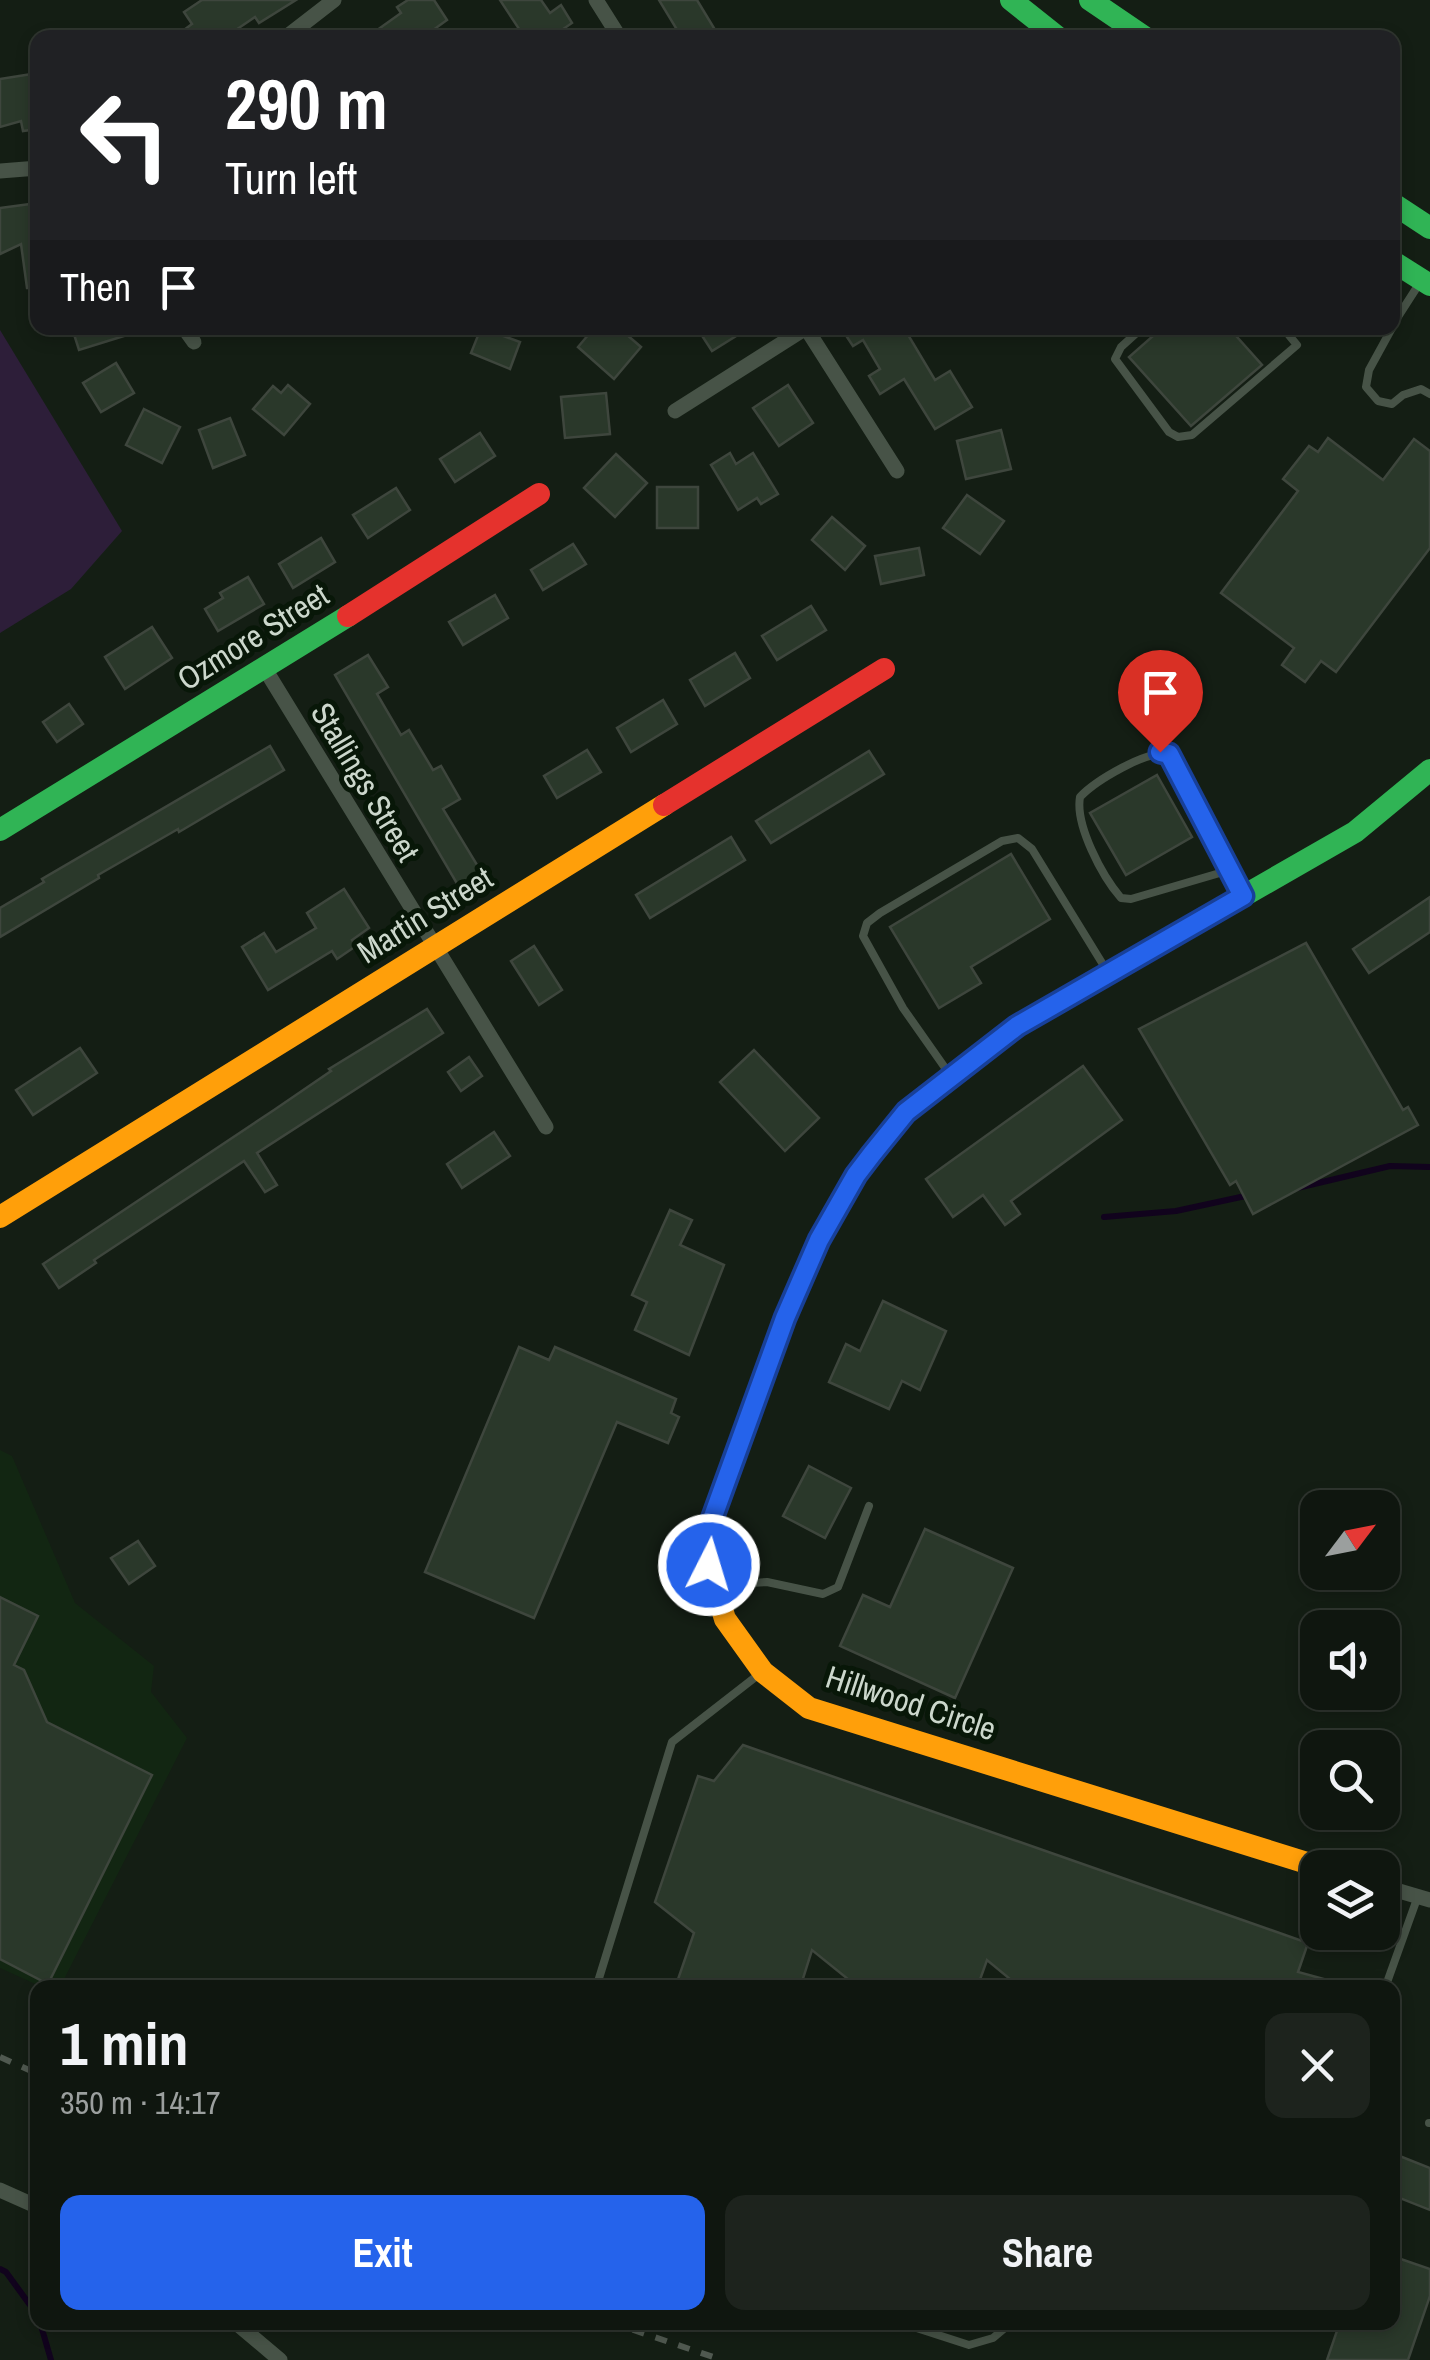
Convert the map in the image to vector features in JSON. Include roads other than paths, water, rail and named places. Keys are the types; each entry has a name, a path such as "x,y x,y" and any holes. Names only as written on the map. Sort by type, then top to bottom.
{"street":[{"path":"295,30 334,0"},
{"path":"596,0 615,30"},
{"path":"1011,0 1050,30"},
{"path":"1090,0 1134,30"},
{"path":"0,171 30,169"},
{"path":"1400,208 1430,228"},
{"path":"1400,266 1426,283"},
{"path":"189,335 194,342"},
{"path":"675,411 795,335"},
{"path":"810,335 897,471"},
{"name":"Ozmore Street","path":"0,830 265,669 539,494"},
{"name":"Martin Street","path":"0,1217 884,668"},
{"name":"Stallings Street","path":"265,669 546,1127"},
{"name":"Hillwood Circle","path":"1300,1861 809,1708 762,1672 725,1619 709,1565 711,1522 751,1405 819,1240 866,1162 906,1112 1017,1026 1354,832 1430,770"},
{"path":"0,2190 30,2203"},
{"path":"244,2330 280,2360"}],"lane":[{"path":"1400,317 1426,283"},
{"path":"1134,335 1115,359 1169,432 1178,437 1192,436 1297,345 1289,335"},
{"path":"1388,335 1369,370 1366,387 1378,402 1392,404 1421,389 1430,394"},
{"path":"1230,870 1132,899 1121,898 1088,840 1077,812 1080,797 1113,773 1160,752 1169,754 1230,870 1243,896"},
{"path":"951,1076 903,1008 862,936 867,923 880,913 1002,841 1018,838 1032,849 1108,973"},
{"path":"715,1586 767,1582 823,1594 838,1586 869,1506"},
{"path":"598,1980 672,1742 762,1672"},
{"path":"1388,1980 1424,1898"},
{"path":"923,2330 969,2345 993,2338 1002,2330"}],"waterway":[{"path":"1293,1189 1390,1166 1430,1167"},
{"path":"1104,1217 1176,1211 1250,1195"},
{"path":"0,2269 30,2305"},
{"path":"42,2330 51,2360"}],"railway":[{"path":"0,2057 30,2070"},
{"path":"634,2330 722,2360"}]}
